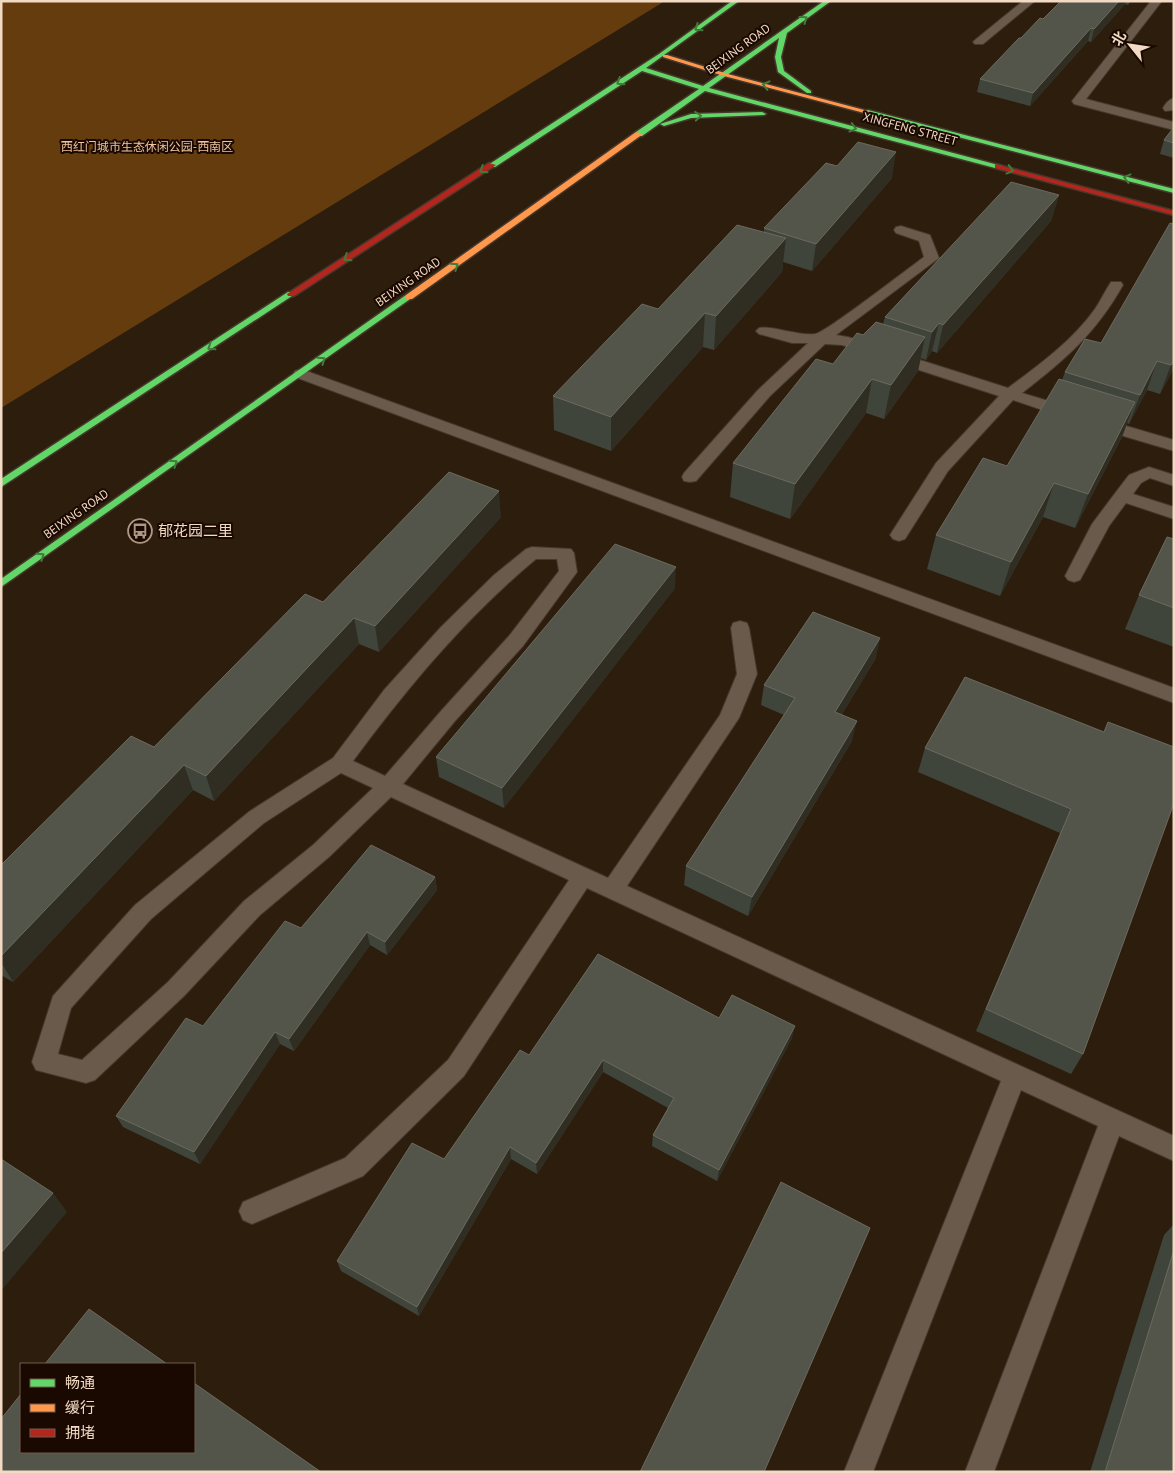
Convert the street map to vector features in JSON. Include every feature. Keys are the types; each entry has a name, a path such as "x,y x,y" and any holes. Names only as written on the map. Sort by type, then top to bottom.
{"main road":[{"path":"1,484 660,55 736,1"},
{"name":"BEIXING ROAD","path":"1,584 726,75 828,1"},
{"path":"784,33 778,57 781,72 797,85 826,101"},
{"name":"XINGFENG STREET","path":"660,55 726,75 1174,190"},
{"name":"XINGFENG STREET","path":"640,68 706,89 1174,213"},
{"path":"650,128 691,116 734,114 806,116"}],"lane":[{"path":"979,42 1030,1"},
{"path":"1157,1 1078,101 1174,126"},
{"path":"690,477 764,393 821,339 932,258 925,238 901,230"},
{"path":"899,535 942,467 1010,394 1052,362 1083,332 1100,311 1116,285"},
{"path":"764,331 792,338 843,340 1174,446"},
{"path":"301,374 1174,696"},
{"path":"1074,576 1100,524 1135,479 1149,472 1174,481"},
{"path":"1122,496 1174,513"},
{"path":"532,553 565,553 568,572 516,641 448,716 388,787 321,852 252,908 176,989 86,1072 44,1062 61,1003 143,912 257,817 340,764 391,695 448,632 500,579 532,553"},
{"path":"612,890 729,718 747,674 740,628"},
{"path":"340,764 1174,1149"},
{"path":"252,1211 354,1167 456,1068 583,876"},
{"path":"858,1472 1015,1076"},
{"path":"980,1472 1112,1120"}],"green space":[{"name":"西红门城市生态休闲公园-西南区","path":"1,1 665,1 1,408"}],"building":[{"path":"1061,1 1119,1 1094,29 1091,28 1033,93 980,79 1019,38 1040,18 1043,19"},
{"path":"1174,127 1174,143 1164,140"},
{"path":"858,142 896,152 816,244 764,228 826,163 837,166"},
{"path":"1011,182 1059,195 943,325 939,323 932,332 885,317"},
{"path":"1170,223 1174,224 1174,361 1171,365 1157,361 1140,395 1065,372 1085,339 1101,343"},
{"path":"737,225 786,238 716,316 705,313 611,417 553,396 642,304 658,309"},
{"path":"876,322 925,337 891,385 872,379 795,484 733,463 816,359 833,364 857,333 863,335"},
{"path":"1059,379 1135,402 1088,494 1054,483 1011,562 936,535 983,458 1007,466"},
{"path":"449,472 499,491 375,626 354,618 206,776 184,765 1,956 1,865 131,736 154,747 305,594 323,602"},
{"path":"1167,537 1174,539 1174,608 1139,595"},
{"path":"615,544 676,567 502,788 436,757"},
{"path":"813,612 880,638 835,712 857,721 752,897 686,866 795,698 764,685"},
{"path":"965,677 1104,732 1108,722 1174,747 1174,803 1083,1054 986,1009 1071,809 925,748"},
{"path":"371,845 435,877 385,942 367,932 289,1039 275,1032 194,1152 116,1116 186,1018 203,1026 285,921 301,928"},
{"path":"598,954 719,1018 732,995 795,1026 719,1170 653,1135 674,1098 603,1060 536,1163 510,1147 417,1307 337,1261 412,1143 444,1159 520,1050 529,1055"},
{"path":"1,1159 53,1193 1,1253"},
{"path":"781,1182 870,1228 764,1472 640,1472"},
{"path":"1174,1250 1174,1472 1105,1472"},
{"path":"89,1309 166,1363 46,1363"},
{"path":"195,1384 321,1472 1,1472 1,1419 20,1395 20,1453 195,1453"}],"traffic: fast":[{"path":"492,165 661,55 736,1"},
{"path":"639,134 828,1"},
{"path":"784,33 778,57 781,72 809,92"},
{"path":"640,68 706,89 998,166"},
{"path":"868,112 1174,191"},
{"path":"664,124 691,116 762,114"},
{"path":"1,484 291,294"},
{"path":"1,584 409,297"}],"traffic: slow":[{"path":"665,56 726,75 868,112"},
{"path":"409,297 639,134"}],"traffic: jam":[{"path":"291,294 492,165"},
{"path":"998,166 1174,213"}],"place":[{"name":"郁花园二里","path":"140,531"}]}
